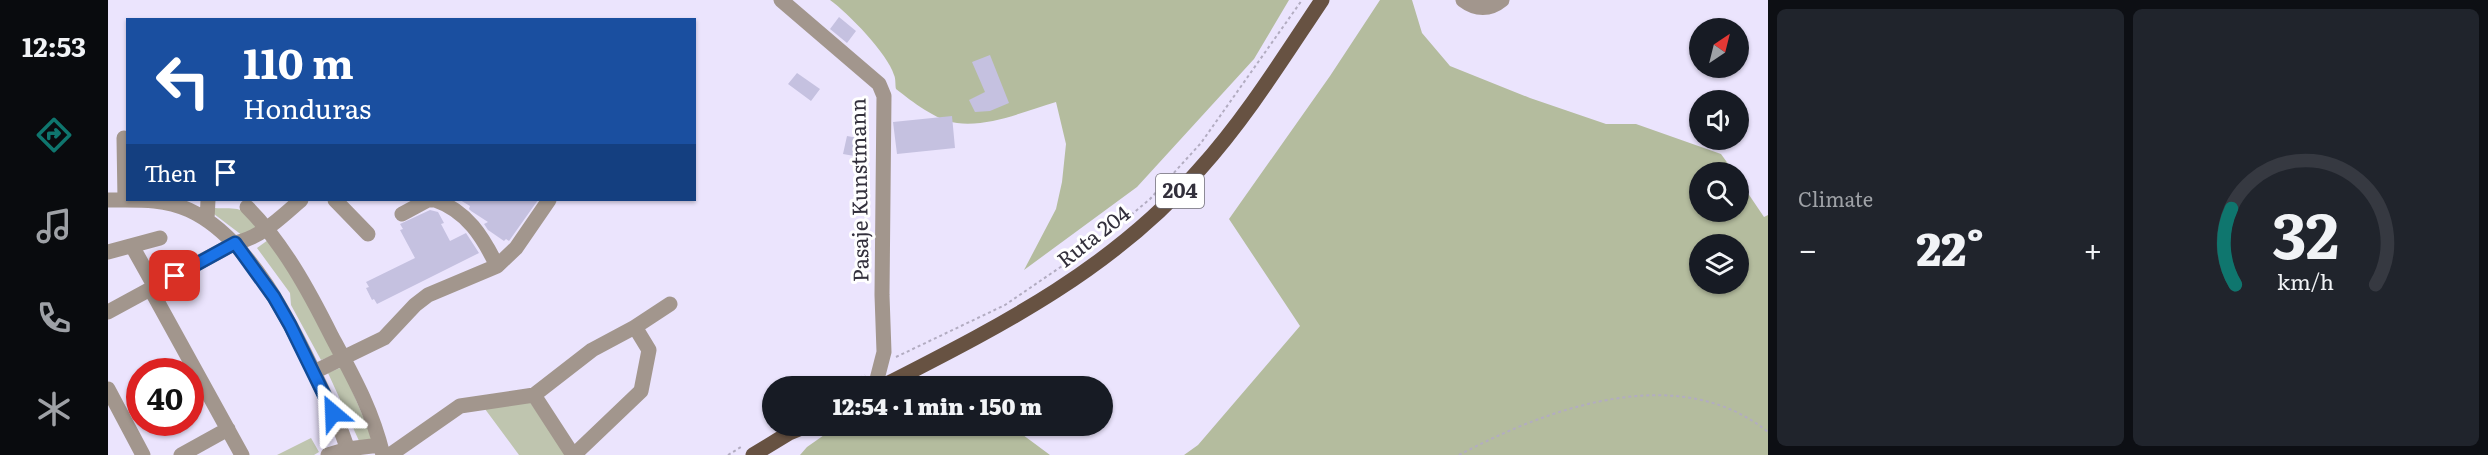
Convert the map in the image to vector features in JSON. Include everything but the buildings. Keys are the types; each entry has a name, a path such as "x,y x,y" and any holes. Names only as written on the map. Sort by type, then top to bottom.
{"main road":[{"name":"Ruta 204","path":"902,376 1046,299 1128,240 1176,195 1220,147 1322,0"},
{"path":"753,455 788,436"},
{"path":"773,455 801,436"}],"street":[{"name":"Pasaje Kunstmann","path":"781,0 879,84 884,96 882,295 884,352 878,376"},
{"path":"1472,2 1488,7 1502,0"},
{"path":"108,138 126,138 125,200 108,200"},
{"path":"157,201 171,203 189,210 207,220 235,243 274,297 314,372 343,434 348,452"},
{"path":"207,220 208,201"},
{"path":"108,312 235,243 245,241 268,228 300,201"},
{"path":"336,201 368,234"},
{"path":"402,214 426,201"},
{"path":"443,201 479,231 497,266"},
{"path":"314,372 384,338 415,305 428,296 497,266 516,248 548,201"},
{"path":"247,207 268,228 318,310 366,400 384,452"},
{"path":"108,252 160,238"},
{"path":"132,246 242,455"},
{"path":"328,455 348,452 384,452 460,406 534,395 592,350 635,327 670,304"},
{"path":"534,395 573,455 641,391 649,350 635,327"},
{"path":"108,389 141,454"},
{"path":"181,455 228,429"}],"path":[{"path":"863,376 910,348 1005,305 1107,237 1150,199 1201,143 1302,0"},
{"path":"1459,455 1503,433 1548,417 1601,401 1633,396 1668,396 1702,402 1735,413 1768,432"}],"green space":[{"path":"830,0 1289,0 1254,59 1137,187 1024,270 1056,209 1062,182 1066,144 1056,102 982,123 957,123 941,118 925,110 896,89 895,77 890,66 876,45 847,14"},
{"path":"1380,0 1412,0 1422,33 1450,66 1530,98 1606,124 1636,124 1689,143 1689,150 1710,150 1721,154 1727,162 1689,162 1689,222 1749,222 1749,195 1764,217 1768,215 1768,455 1184,455 1198,445 1300,326 1229,219 1330,76"},
{"path":"214,208 240,210 248,215 256,228 243,236 214,214"},
{"path":"268,240 274,242 335,355 321,360 291,305 290,293 257,248"},
{"path":"342,367 373,440 360,443 328,373"},
{"path":"530,402 566,455 519,455 485,409"},
{"path":"823,436 1024,436 1050,455 800,455"},
{"path":"311,438 319,452 314,455 277,455"}],"route":[{"path":"175,276 235,243 274,297 333,413"}]}
